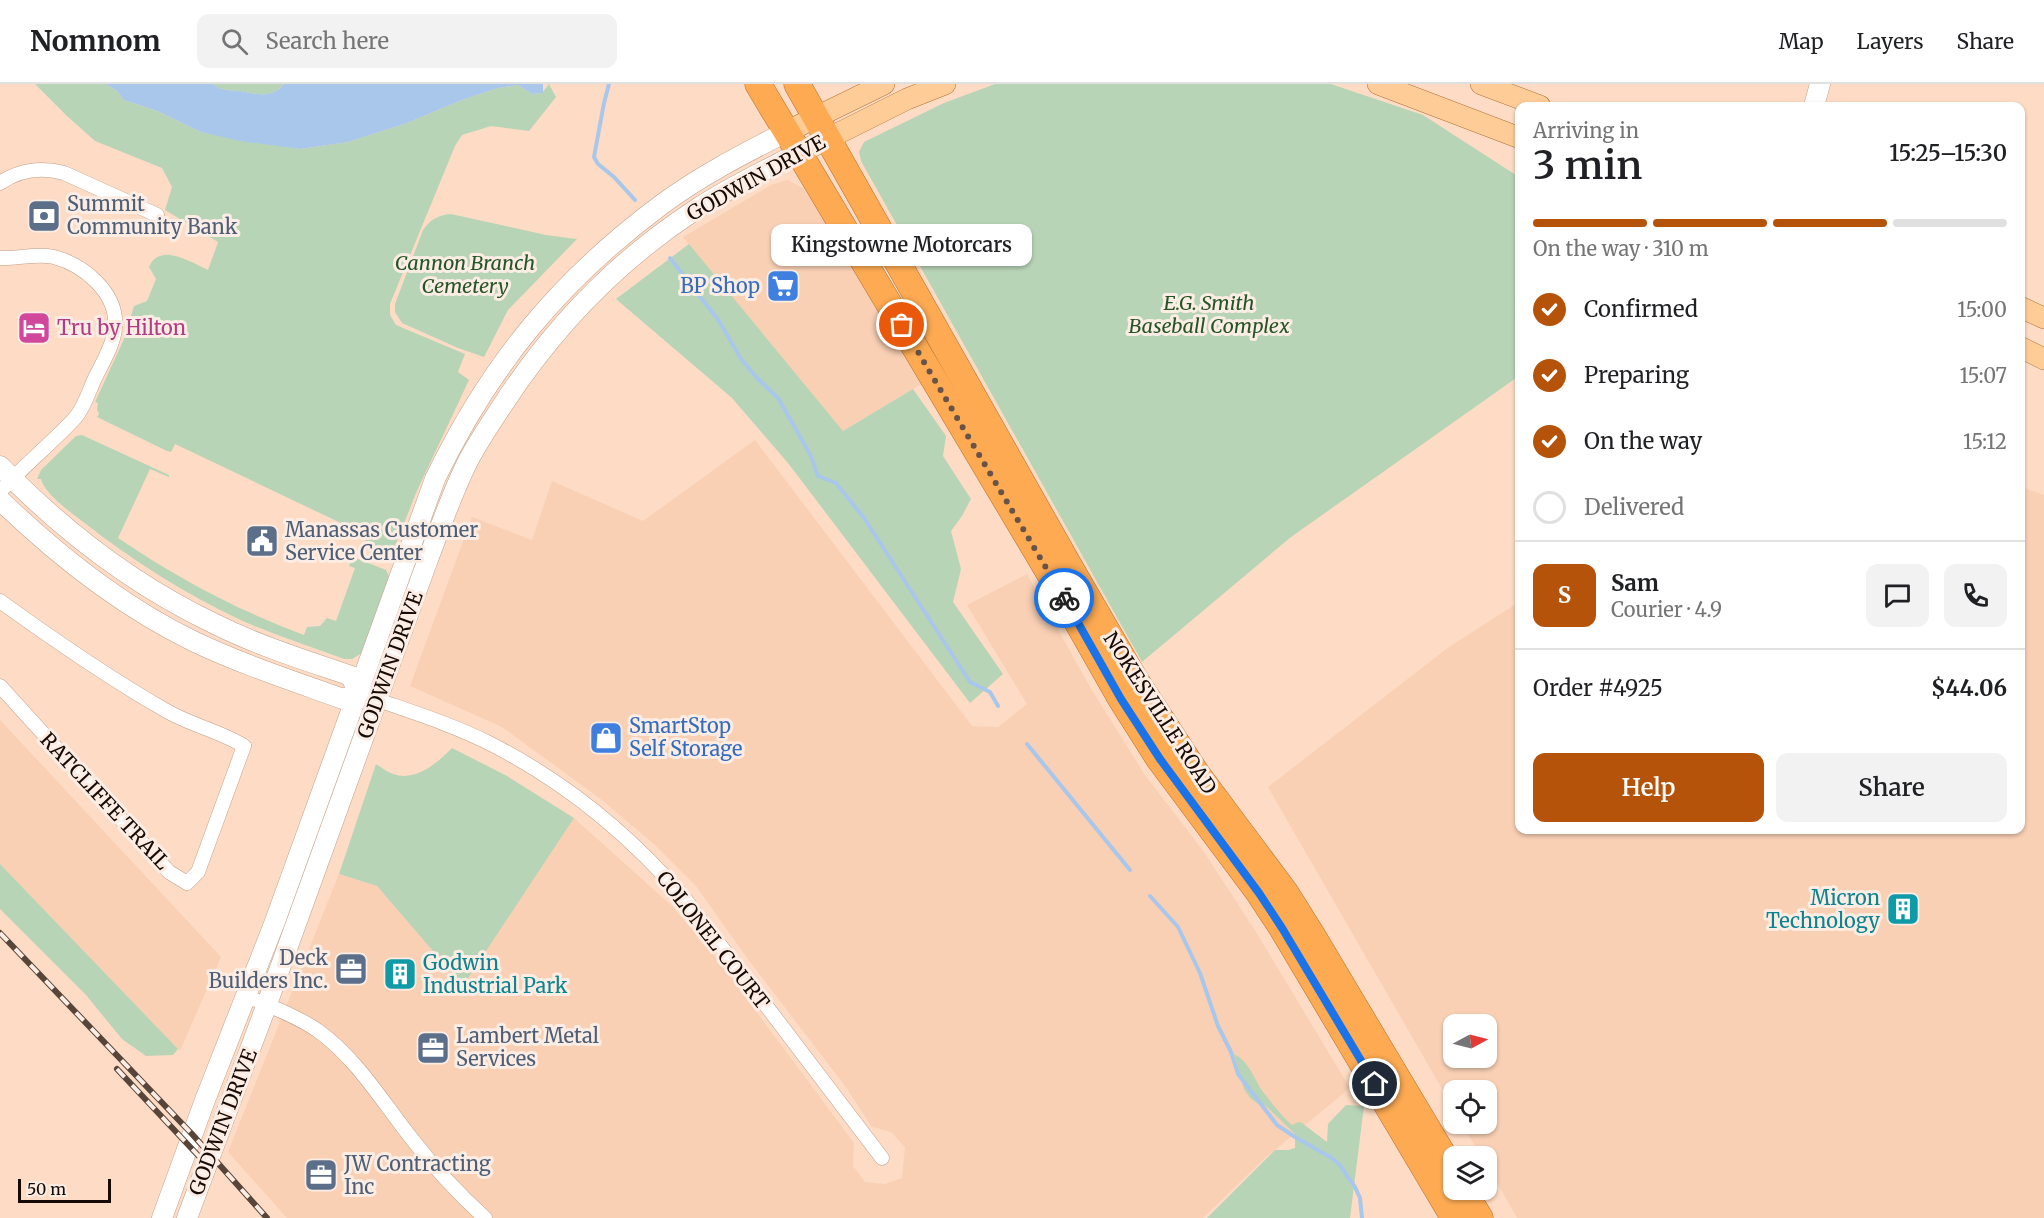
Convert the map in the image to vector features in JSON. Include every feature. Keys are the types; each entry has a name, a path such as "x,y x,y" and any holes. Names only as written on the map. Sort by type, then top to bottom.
{"highway":[{"name":"NOKESVILLE ROAD","path":"758,84 1054,581 1121,699 1160,759 1259,893 1282,928 1454,1218"},
{"name":"NOKESVILLE ROAD","path":"797,84 1136,681 1197,774 1290,900 1443,1155"},
{"path":"1469,1200 1480,1218"}],"main road":[{"name":"GODWIN DRIVE","path":"793,143 822,128 884,84"},
{"name":"GODWIN DRIVE","path":"822,128 945,84"},
{"path":"1378,84 1515,136"},
{"path":"1481,84 1529,102"},
{"path":"2025,309 2044,318"},
{"path":"2025,350 2044,358"}],"street":[{"path":"1815,102 1820,84"},
{"name":"GODWIN DRIVE","path":"162,1218 198,1118 274,924 435,479 481,395 503,362 550,304 581,272 628,230 662,204 703,178 793,143"},
{"name":"GODWIN DRIVE","path":"187,1218 427,562 457,486 482,436 523,374 584,301 658,236 793,143"},
{"path":"0,183 11,175 49,169 64,173 157,215"},
{"path":"0,258 17,259 36,255 54,257 80,267 99,284 112,306 116,328 109,348 76,417 4,479 83,543 171,602 267,647 351,676 358,693"},
{"path":"503,362 523,374"},
{"path":"0,500 31,530 107,590 143,614 193,641 343,699 358,693 378,700"},
{"name":"RATCLIFFE TRAIL","path":"0,601 77,656 167,712 244,746 198,872 187,883 169,872 0,686"},
{"name":"COLONEL COURT","path":"378,700 454,728 500,750 565,790 623,836 664,875 685,899 882,1158"},
{"path":"246,996 316,1029 338,1047 362,1071 436,1168 485,1218"}],"shaded area":[{"path":"787,180 803,188 818,209 923,383 843,431 683,237 771,185"},
{"path":"755,440 972,726 998,727 1027,704 967,605 1027,574 1090,687 1145,775 1204,852 1256,932 1350,1088 1265,1158 1203,1218 287,1218 228,1152 339,874 377,886 463,986 574,818 672,906 718,960 854,1143 853,1166 865,1182 885,1184 902,1178 905,1147 891,1132 872,1127 845,1086 747,958 696,886 655,845 602,800 502,727 410,686 472,517 532,540 552,481 643,521"},
{"name":"Micron Technology","path":"2025,488 2044,495 2044,1218 1517,1218 1497,1183 1497,1146 1475,1146 1468,1134 1497,1134 1497,1080 1443,1080 1443,1091 1268,787 1449,647 1515,605 1515,834 2025,834"},
{"path":"0,720 221,957 180,1051 0,864"}],"green space":[{"path":"35,84 106,84 117,91 124,100 157,111 201,132 300,149 348,142 407,123 498,88 518,85 532,94 542,93 549,84 556,97 529,131 491,126 462,135 455,146 390,304 390,315 396,325 465,354 458,372 469,380 416,493 392,554 365,545 366,535 175,444 171,452 167,451 97,417 98,403 95,402 124,339 134,306 147,301 156,279 149,267 160,256 168,255 184,259 208,270 218,242 165,210 172,187 162,168 95,141"},
{"path":"213,84 284,84 269,94 258,94 225,90"},
{"name":"E.G. Smith Baseball Complex","path":"995,84 1331,84 1423,115 1515,174 1515,379 1291,537 1142,662 861,161 859,152 864,142 944,103"},
{"name":"Cannon Branch Cemetery","path":"451,214 546,235 577,239 508,310 484,357 402,323 395,312 395,304 423,230 435,219"},
{"path":"689,244 843,431 913,389 946,436 943,456 971,499 951,531 961,569 953,602 1003,674 970,703 788,463 732,398 616,299"},
{"path":"82,435 169,475 169,477 150,469 118,538 185,580 254,615 304,635 307,627 320,626 327,618 336,621 355,568 349,566 353,557 386,570 389,576 362,653 352,659 344,659 269,632 223,612 140,563 71,513 52,496 41,479 37,479 41,470 76,436"},
{"path":"452,748 507,776 574,818 463,986 377,886 339,874 376,764 393,774 410,775 426,770"},
{"path":"0,864 178,1049 173,1055 146,1056 122,1039 86,995 0,909"},
{"path":"1234,1054 1247,1066 1263,1092 1292,1125 1302,1123 1327,1142 1328,1124 1346,1105 1364,1106 1350,1218 1207,1218 1275,1150 1295,1148 1295,1134 1266,1106 1250,1098 1244,1089"}],"water":[{"path":"106,84 213,84 225,90 269,94 284,84 543,84 543,93 532,94 518,85 498,88 407,123 348,142 300,149 240,141 201,132 157,111 124,100 117,91"}],"waterway":[{"path":"609,84 594,157 598,164 614,177 635,200"},
{"path":"670,258 719,321 741,359 778,398 810,454 818,476 836,483 864,518 970,682 990,692 998,706"},
{"path":"1027,744 1130,870"},
{"path":"1150,896 1178,927 1200,973 1218,1026 1231,1052 1238,1074 1277,1125 1339,1164 1360,1198 1362,1218"}],"railway":[{"path":"0,933 192,1134 267,1218"},
{"path":"117,1069 208,1166"}],"way so far":[{"path":"902,325 1064,598"}],"place":[{"name":"Summit Community Bank","path":"44,216"},
{"name":"BP Shop","path":"783,286"},
{"name":"Kingstowne Motorcars","path":"902,325"},
{"name":"Tru by Hilton","path":"34,328"},
{"name":"Manassas Customer Service Center","path":"262,541"},
{"name":"SmartStop Self Storage","path":"606,738"},
{"name":"Micron Technology","path":"1903,909"},
{"name":"Deck Builders Inc.","path":"351,969"},
{"name":"Godwin Industrial Park","path":"400,974"},
{"name":"Lambert Metal Services","path":"433,1048"},
{"name":"JW Contracting Inc","path":"321,1175"}],"route":[{"path":"1064,598 1121,699 1160,759 1259,893 1375,1084"}]}
